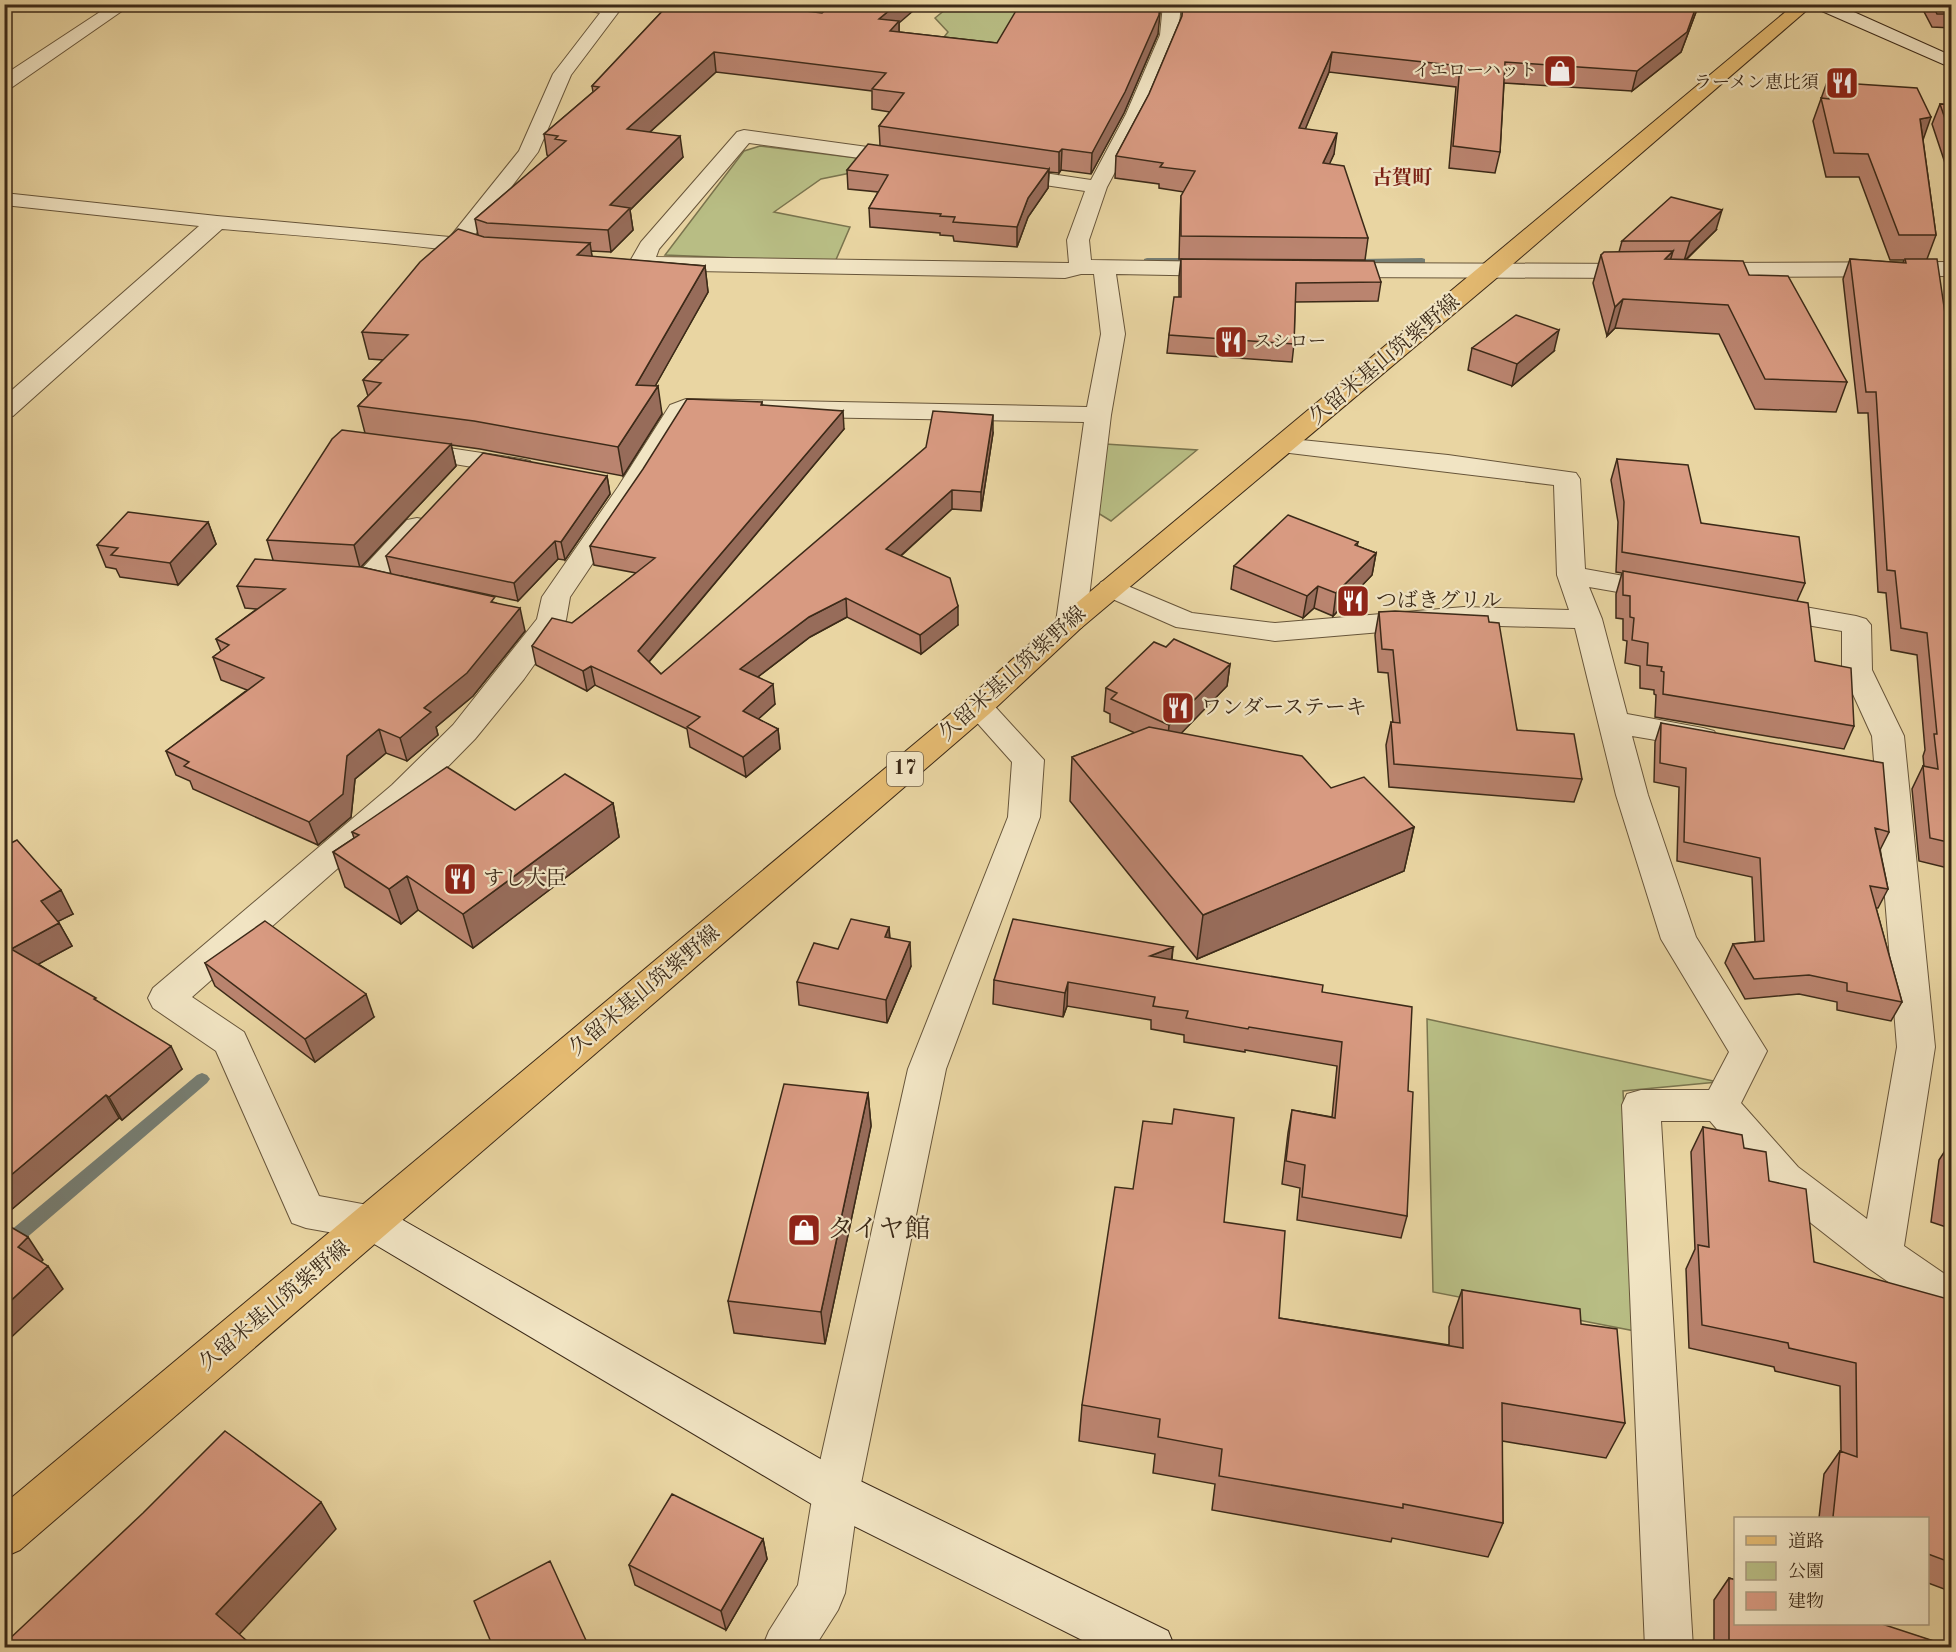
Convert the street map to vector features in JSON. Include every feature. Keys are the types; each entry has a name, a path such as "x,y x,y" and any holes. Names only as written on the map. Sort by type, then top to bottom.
{"main road":[{"name":"久留米基山筑紫野線","path":"4,1534 978,707 1111,588 1491,272 1806,4"}],"street":[{"path":"4,84 124,4"},
{"path":"584,4 614,7"},
{"path":"1071,622 1098,415 1113,334 1092,267 1078,240 1097,187 1136,114 1166,43 1172,4"},
{"path":"1821,4 1952,63"},
{"path":"456,244 528,152 562,74 614,7"},
{"path":"643,263 650,247 744,136 918,160"},
{"path":"988,170 1097,187"},
{"path":"4,199 456,244 489,254 513,255"},
{"path":"4,411 217,222"},
{"path":"619,262 1065,272 1092,267 1245,269"},
{"path":"1315,270 1657,271"},
{"path":"1680,270 1950,274"},
{"path":"1098,415 686,406 679,410 619,484 556,597 540,618 513,672 464,732 403,793 166,998 231,1042 306,1211 373,1223 836,1493 1151,1647"},
{"path":"1282,446 1448,463 1567,479 1571,575 1587,619 1632,795 1679,939 1748,1051 1720,1106"},
{"path":"386,447 480,459 549,472"},
{"path":"456,485 480,459"},
{"path":"402,587 356,578 432,511"},
{"path":"1571,575 1696,597"},
{"path":"1111,588 1186,621 1275,632 1464,616 1587,619"},
{"path":"1731,603 1856,626 1857,670 1888,736 1879,769 1916,1047 1882,1254"},
{"path":"786,1647 821,1593 836,1493 927,1069 1024,817 1028,760 978,707"},
{"path":"1614,722 1729,742"},
{"path":"1669,1647 1641,1105 1720,1106 1784,1179 1882,1254 1952,1303"}],"green space":[{"path":"951,5 1027,5 1000,60 933,51 948,32 935,18"},
{"path":"760,146 873,160 870,169 821,179 774,212 850,227 835,262 665,255 744,151"},
{"path":"1105,444 1197,450 1111,521 1098,513"},
{"path":"1427,1019 1718,1082 1623,1091 1635,1331 1433,1292"}],"building":[{"path":"669,4 748,4 822,13 833,4 897,4 879,19 899,21 890,31 997,43 1020,4 1160,4 1159,15 1125,92 1092,153 1062,149 1059,152 879,126 904,93 872,89 886,73 714,52 627,129 680,136 610,205 630,208 608,230 487,223 475,219 566,141 555,139 558,136 544,134 599,87 592,86"},
{"path":"1183,4 1697,4 1687,32 1637,71 1505,62 1500,152 1453,146 1460,66 1332,52 1299,128 1337,133 1323,163 1344,166 1368,238 1181,236 1181,196 1195,171 1160,167 1163,163 1116,156 1149,94 1182,16"},
{"path":"1932,4 1952,4 1952,14 1937,14"},
{"path":"1827,82 1917,88 1931,117 1920,119 1936,235 1899,235 1868,154 1834,153 1821,98 1829,99"},
{"path":"1940,104 1952,105 1952,139"},
{"path":"868,144 1049,169 1028,198 1017,227 953,222 955,217 940,216 941,214 869,208 888,175 847,170"},
{"path":"1671,197 1722,210 1690,241 1622,241"},
{"path":"458,229 484,237 590,243 577,255 705,266 636,385 658,386 618,447 474,421 358,406 381,383 363,380 408,335 362,332 420,262"},
{"path":"1673,251 1665,259 1743,261 1749,275 1788,276 1847,382 1765,379 1728,305 1623,299 1615,307 1601,255 1604,252"},
{"path":"1181,259 1374,261 1381,282 1296,283 1294,344 1169,335 1174,297 1181,297"},
{"path":"1850,259 1906,263 1905,259 1937,259 1952,361 1952,843 1930,838 1923,766 1938,769 1934,734 1937,734 1927,633 1901,628 1895,571 1887,570 1876,392 1866,392"},
{"path":"1516,315 1559,330 1517,364 1472,348"},
{"path":"687,399 762,402 761,405 843,411 638,651 661,674 926,447 933,411 993,415 981,492 952,490 886,549 950,578 958,606 920,635 846,598 809,617 740,669 773,684 743,711 778,729 743,757 687,727 700,717 591,666 583,671 532,646 552,618 572,623 655,558 590,546 643,469"},
{"path":"342,430 451,444 354,545 267,540 332,439"},
{"path":"483,453 607,476 561,542 555,541 514,583 386,556"},
{"path":"1617,459 1688,465 1701,523 1799,537 1805,583 1622,552 1624,502"},
{"path":"128,512 208,522 170,563 111,555 118,548 97,545"},
{"path":"1288,515 1358,542 1355,545 1376,553 1336,593 1318,586 1307,596 1234,566"},
{"path":"255,559 361,567 495,597 491,602 520,608 467,673 424,708 431,712 400,738 379,729 347,756 343,794 309,822 184,766 189,762 166,751 264,678 213,657 229,645 216,639 285,589 237,586"},
{"path":"1623,571 1808,603 1815,661 1851,668 1854,726 1663,694 1664,672 1661,671 1662,667 1647,665 1648,643 1632,640 1634,618 1630,617 1630,596 1623,595"},
{"path":"1379,612 1488,616 1489,622 1499,623 1517,730 1574,734 1582,779 1394,764 1391,722 1400,723 1393,650 1382,649"},
{"path":"1174,639 1230,664 1169,725 1111,699 1117,693 1106,688 1154,642 1166,647"},
{"path":"1661,723 1883,763 1889,832 1875,828 1888,889 1870,886 1902,1002 1847,991 1847,983 1809,975 1754,979 1733,944 1764,941 1760,858 1684,842 1686,768 1660,763"},
{"path":"1149,727 1302,756 1331,788 1364,777 1414,827 1203,915 1072,757"},
{"path":"447,767 515,810 565,774 613,803 463,914 407,876 389,889 333,852 359,835 352,832"},
{"path":"17,840 61,890 41,901 59,923 11,949 96,998 94,999 171,1046 109,1097 106,1095 4,1181 4,845"},
{"path":"851,919 889,927 885,937 910,942 886,1000 797,982 814,943 838,949"},
{"path":"1013,919 1173,947 1150,956 1323,985 1322,992 1412,1007 1408,1091 1413,1092 1407,1216 1302,1197 1305,1165 1286,1161 1292,1110 1335,1118 1342,1042 1186,1018 1188,1011 1153,1006 1155,997 1068,982 1065,993 994,980"},
{"path":"265,921 366,994 305,1039 205,963"},
{"name":"タイヤ館","path":"784,1084 868,1093 821,1312 728,1301"},
{"path":"1174,1109 1234,1118 1224,1222 1285,1231 1279,1318 1463,1348 1462,1290 1580,1309 1581,1324 1617,1329 1625,1423 1502,1403 1503,1523 1403,1504 1403,1508 1219,1476 1222,1449 1158,1437 1160,1419 1082,1405 1115,1187 1133,1189 1143,1121 1172,1124"},
{"path":"1703,1127 1742,1135 1744,1148 1766,1152 1769,1181 1806,1189 1814,1262 1948,1299 1950,1349 1952,1349 1952,1563 1929,1554 1929,1517 1833,1517 1840,1451 1857,1457 1856,1363 1789,1348 1788,1343 1702,1325 1698,1245 1709,1247"},
{"path":"1952,1148 1952,1202 1946,1200"},
{"path":"4,1223 28,1237 18,1247 48,1266 4,1307"},
{"path":"225,1431 321,1502 216,1614 254,1647 4,1647 4,1644 143,1513"},
{"path":"672,1494 763,1539 721,1611 629,1565"},
{"path":"550,1561 589,1647 493,1647 474,1601"},
{"path":"1729,1578 1734,1579 1734,1625 1885,1625 1952,1647 1729,1647"}],"waterway":[{"path":"1147,261 1197,261"},
{"path":"1360,262 1422,261"},
{"path":"4,1247 202,1079"}],"place":[{"name":"イエローハット","path":"1560,71"},
{"name":"ラーメン恵比須","path":"1842,83"},
{"name":"スシロー","path":"1231,342"},
{"name":"つばきグリル","path":"1353,601"},
{"name":"ワンダーステーキ","path":"1178,708"},
{"name":"すし大臣","path":"460,879"},
{"name":"タイヤ館","path":"804,1230"}],"district":[{"name":"古賀町","path":"1402,179"}]}
